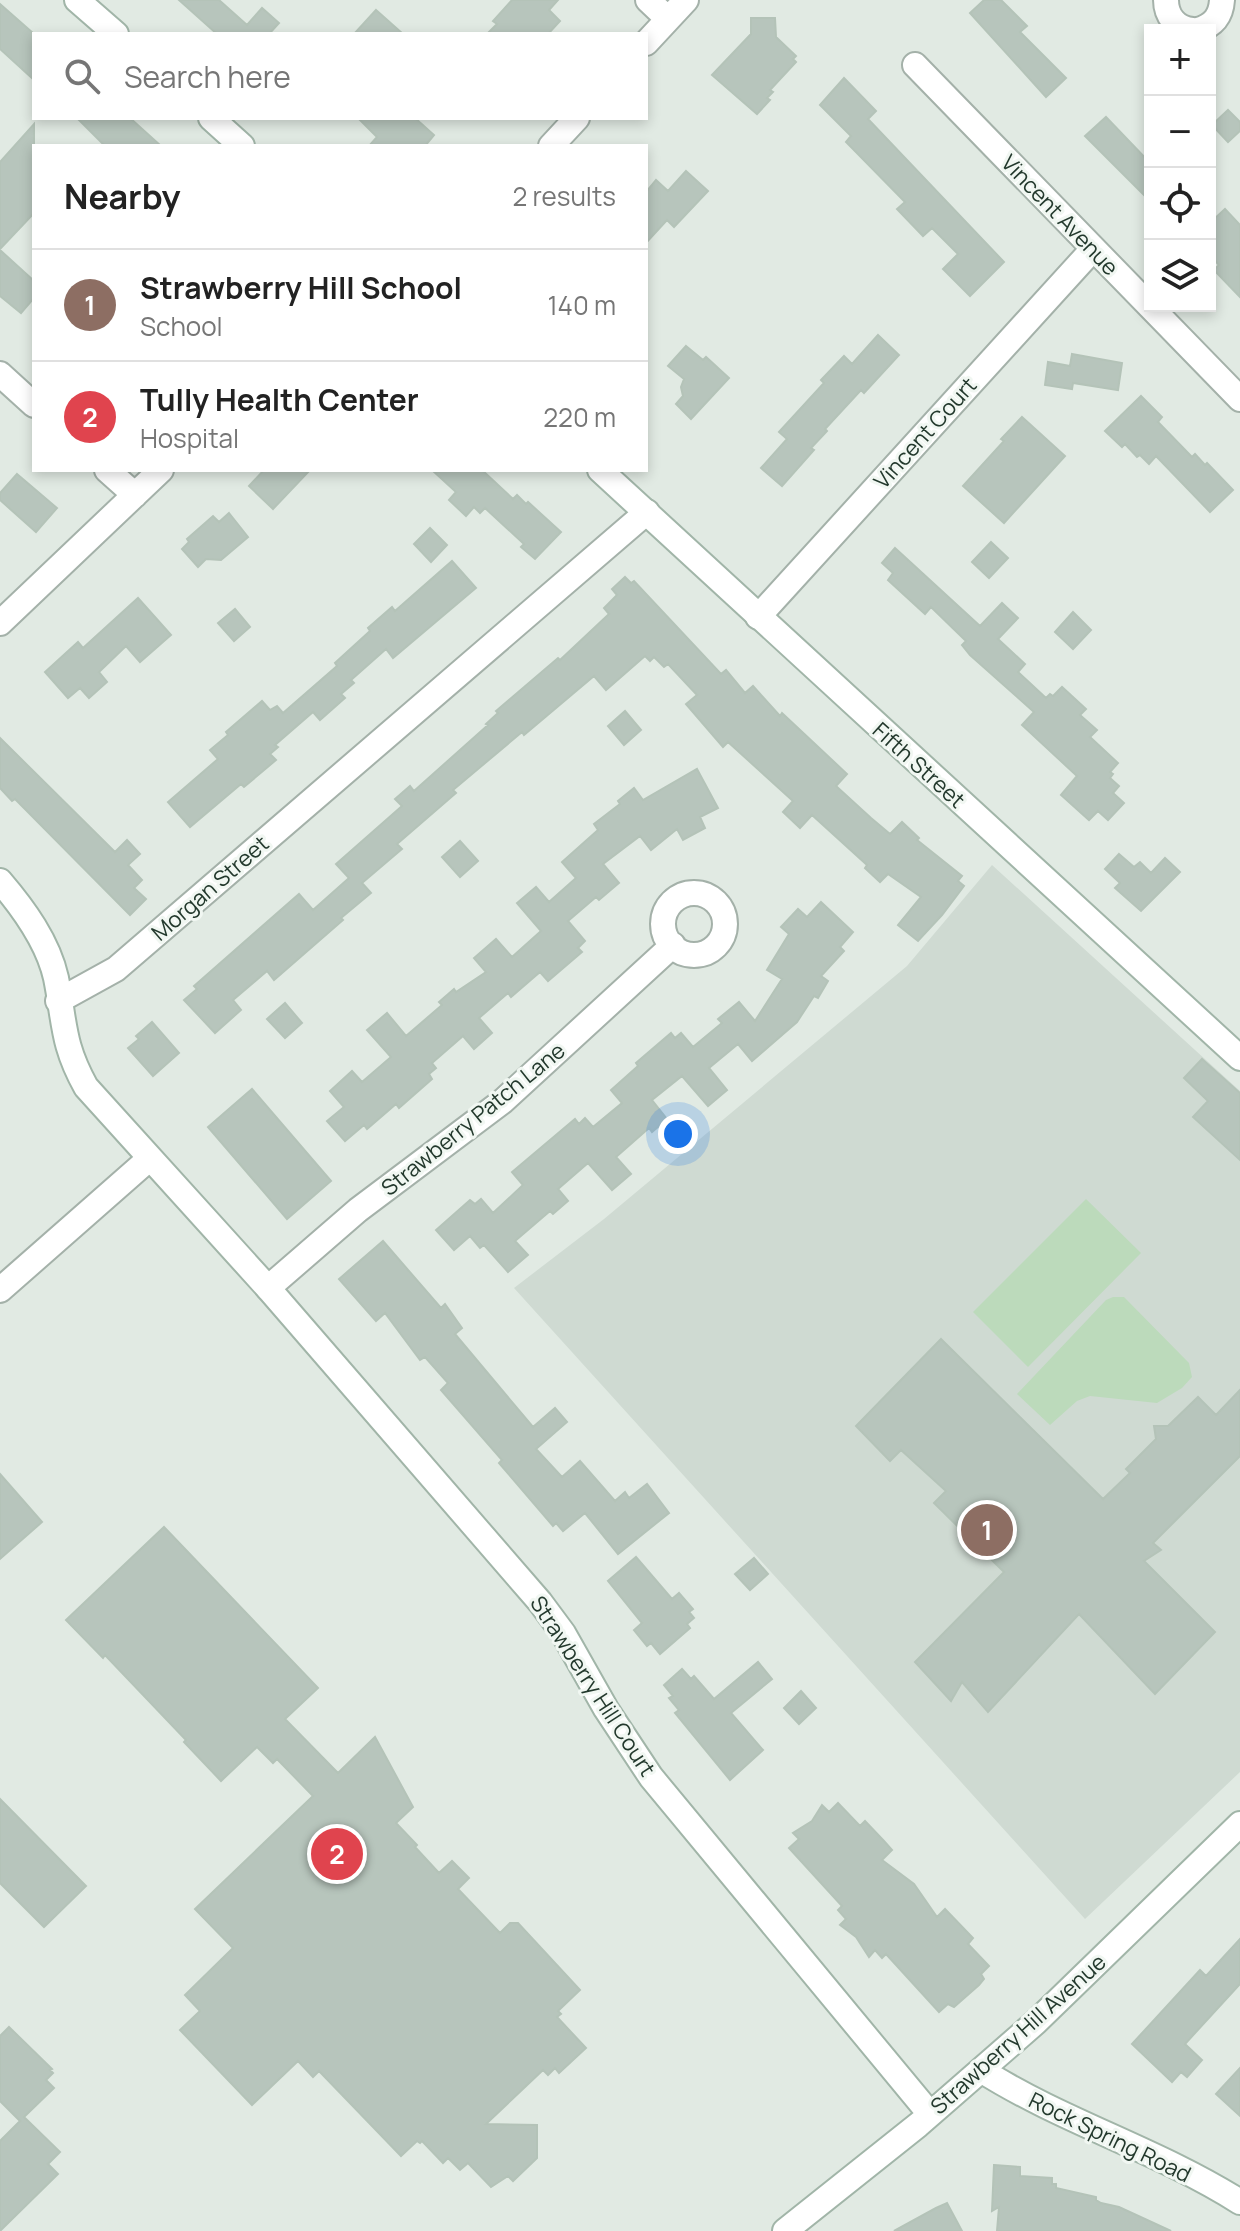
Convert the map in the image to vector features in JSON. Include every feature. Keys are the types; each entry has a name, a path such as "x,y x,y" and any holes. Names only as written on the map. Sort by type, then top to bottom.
{"street":[{"path":"77,0 114,32"},
{"path":"648,0 668,19"},
{"path":"648,41 686,0"},
{"path":"1166,0 1169,16 1176,24"},
{"path":"1211,24 1221,10 1222,0"},
{"name":"Vincent Avenue","path":"915,65 1240,399"},
{"path":"213,120 240,144"},
{"path":"553,144 575,120"},
{"name":"Vincent Court","path":"758,617 1093,249"},
{"path":"0,374 32,403"},
{"path":"109,472 135,495"},
{"path":"0,623 159,472"},
{"name":"Fifth Street","path":"602,472 1240,1058"},
{"name":"Morgan Street","path":"58,1001 116,969 647,512"},
{"path":"0,881 21,907 47,951 56,978 69,1051 86,1087 149,1159 0,1290"},
{"name":"Strawberry Patch Lane","path":"268,1288 358,1210 503,1101 673,945"},
{"name":"Strawberry Hill Court","path":"149,1159 268,1288 540,1602 563,1633 610,1715 651,1777 930,2114"},
{"name":"Strawberry Hill Avenue","path":"785,2231 930,2114 1036,2022 1240,1824"},
{"name":"Rock Spring Road","path":"981,2070 1012,2090 1240,2202"}],"shaded area":[{"path":"992,865 1240,1091 1240,1772 1085,1919 514,1288 604,1219 907,966"}],"green space":[{"path":"1086,1199 1141,1253 1028,1367 973,1312"},
{"path":"1124,1297 1189,1363 1192,1377 1182,1388 1157,1403 1090,1396 1077,1401 1050,1425 1017,1394 1106,1300"}],"building":[{"path":"179,0 219,0 247,25 262,8 279,23 271,32 215,32"},
{"path":"512,0 558,0 549,10 560,21 550,32 489,32 497,24 493,21"},
{"path":"984,0 1001,0 1027,26 1020,32 1066,78 1046,97 970,13"},
{"path":"0,4 32,32 32,78 0,49"},
{"path":"376,10 401,32 356,32"},
{"path":"751,18 775,18 776,37 796,56 793,59 796,62 770,90 773,92 767,98 770,100 757,114 712,75 751,34"},
{"path":"844,78 876,111 868,119 1004,262 970,296 943,269 958,254 932,228 923,236 897,209 905,202 846,142 851,136 820,105"},
{"path":"1228,110 1240,122 1240,131 1228,142 1216,129 1216,121"},
{"path":"1106,117 1144,157 1144,195 1085,136"},
{"path":"79,120 132,120 159,144 103,144"},
{"path":"360,120 417,120 434,135 427,144 371,144 377,137"},
{"path":"34,124 32,215 0,249 0,162"},
{"path":"686,171 708,191 674,227 667,220 648,241 648,190 656,180 668,191"},
{"path":"1225,209 1240,225 1240,297 1216,272 1219,265 1216,262 1216,217"},
{"path":"0,250 32,279 32,300 21,313 0,296"},
{"path":"878,335 899,355 825,429 827,431 811,448 814,450 782,486 761,468 787,439 779,432 844,356 852,364"},
{"path":"686,346 703,360 706,357 729,378 691,419 676,404 683,396 681,387 684,379 668,366"},
{"path":"1072,354 1122,363 1118,390 1073,383 1072,389 1045,385 1048,362 1070,366"},
{"path":"1141,396 1162,417 1158,422 1192,457 1195,454 1205,465 1207,463 1233,490 1210,512 1156,456 1149,464 1125,444 1122,447 1105,431"},
{"path":"1022,417 1065,456 1004,523 963,486"},
{"path":"262,472 308,472 273,509 249,486"},
{"path":"434,472 484,472 513,499 517,495 526,504 528,502 561,532 535,559 521,547 524,544 485,508 480,513 474,507 466,516 449,500 456,492"},
{"path":"17,474 57,508 36,532 0,500 0,493"},
{"path":"229,513 248,537 221,560 206,559 198,567 182,549 189,542 187,539 213,516 219,522"},
{"path":"430,528 447,545 431,562 414,544"},
{"path":"991,542 1008,558 989,578 972,562"},
{"path":"895,548 980,626 1002,603 1018,618 998,639 1025,664 1018,672 1046,698 1062,687 1086,709 1080,715 1097,730 1090,737 1118,763 1110,772 1113,774 1110,778 1119,786 1113,793 1124,803 1108,820 1098,811 1089,820 1061,795 1077,776 1022,725 1034,712 970,655 962,645 966,641 931,607 925,614 888,580 893,573 882,563"},
{"path":"452,561 476,588 393,658 386,649 351,680 354,683 341,694 345,698 320,720 313,712 275,745 278,747 270,754 276,760 244,787 241,784 190,827 168,802 218,759 210,750 228,735 226,732 262,701 270,710 277,706 283,713 337,666 335,663 370,631 368,628 392,607 395,611"},
{"path":"625,577 631,583 634,581 721,674 726,670 745,693 753,686 780,716 782,713 847,774 836,786 871,818 890,834 902,822 919,838 917,840 962,876 958,881 964,886 942,915 918,941 898,925 921,897 888,874 880,882 865,868 867,865 812,815 800,828 783,812 793,801 728,742 723,747 686,704 697,695 668,664 664,667 654,657 650,661 645,656 606,690 594,676 453,790 456,793 397,844 402,849 362,883 371,893 274,980 267,971 233,1000 241,1010 215,1033 184,1000 197,989 194,986 299,894 313,910 349,878 336,864 402,806 395,799 410,786 414,791 488,725 498,713 496,711 558,658 560,660 609,614 604,608 617,595 612,589"},
{"path":"138,598 171,635 140,662 126,646 99,672 107,682 89,698 80,688 68,698 45,672 78,642 83,648"},
{"path":"235,609 250,627 234,641 218,623"},
{"path":"1073,612 1091,630 1073,649 1055,632"},
{"path":"625,711 641,730 624,745 608,726"},
{"path":"0,738 115,852 127,840 140,854 128,865 142,880 134,888 146,899 130,915 15,799 12,801 0,788"},
{"path":"697,769 718,808 700,817 705,828 683,840 677,829 651,850 640,836 603,864 619,883 599,900 596,897 568,921 585,941 578,948 582,952 548,981 540,972 511,997 508,993 479,1018 492,1033 474,1049 463,1036 432,1063 436,1068 429,1074 432,1079 399,1108 396,1104 367,1129 364,1125 345,1141 327,1121 344,1107 330,1091 352,1071 362,1082 391,1057 367,1030 387,1013 406,1036 442,1005 439,1002 454,989 456,992 486,972 474,958 496,939 512,957 541,931 517,903 536,887 549,902 576,878 562,862 598,830 594,824 620,804 618,801 634,788 643,800"},
{"path":"460,841 478,861 460,877 442,857"},
{"path":"1119,854 1134,867 1140,862 1151,873 1165,858 1180,872 1141,911 1115,888 1120,883 1105,869"},
{"path":"821,902 853,932 840,947 844,951 821,976 828,981 818,998 814,996 797,1022 752,1061 738,1044 709,1068 727,1090 708,1106 682,1076 652,1100 667,1119 652,1132 649,1128 616,1157 631,1174 612,1190 588,1163 558,1189 568,1201 553,1214 550,1211 515,1241 528,1255 508,1272 484,1245 480,1248 470,1236 454,1250 436,1230 470,1200 475,1204 481,1199 493,1213 523,1185 512,1172 575,1119 579,1124 585,1118 593,1127 622,1103 611,1090 671,1033 675,1038 681,1033 693,1047 722,1023 718,1019 739,1002 755,1021 782,979 767,970 789,934 781,927 798,909 807,917"},
{"path":"285,1003 302,1023 285,1038 267,1019"},
{"path":"152,1022 179,1053 153,1076 128,1048"},
{"path":"1202,1059 1240,1093 1240,1160 1193,1117 1208,1101 1184,1078"},
{"path":"252,1089 331,1181 287,1219 208,1127"},
{"path":"383,1241 441,1308 445,1304 462,1328 455,1334 533,1427 555,1408 567,1422 536,1449 562,1477 580,1461 615,1501 625,1492 629,1498 647,1484 669,1513 618,1554 585,1513 563,1531 556,1523 553,1526 499,1463 502,1460 441,1390 448,1383 425,1357 420,1360 385,1313 376,1321 339,1279"},
{"path":"941,1339 1103,1499 1130,1473 1126,1469 1156,1439 1154,1426 1168,1426 1198,1397 1216,1415 1240,1390 1240,1456 1153,1543 1161,1550 1144,1561 1215,1632 1155,1694 1079,1614 988,1712 962,1682 951,1701 915,1662 1004,1572 934,1503 946,1491 901,1450 890,1461 856,1426"},
{"path":"0,1474 42,1522 0,1559"},
{"path":"164,1527 318,1688 285,1719 338,1773 375,1737 413,1807 396,1823 417,1845 415,1847 439,1873 452,1861 469,1878 458,1889 500,1933 510,1923 518,1923 580,1990 558,2011 561,2014 557,2017 586,2048 559,2073 555,2068 548,2075 543,2070 486,2124 537,2125 537,2158 513,2181 508,2176 491,2187 468,2163 460,2170 448,2158 443,2163 422,2141 417,2141 401,2156 319,2071 313,2077 298,2061 252,2105 180,2030 200,2011 185,1995 233,1948 195,1909 313,1796 277,1759 273,1763 257,1747 221,1781 105,1655 103,1658 66,1620"},
{"path":"636,1557 672,1599 679,1593 693,1609 689,1612 694,1618 687,1624 690,1628 660,1654 651,1643 647,1646 634,1630 642,1623 608,1581"},
{"path":"754,1558 768,1574 750,1590 735,1574"},
{"path":"758,1662 772,1679 731,1713 763,1750 730,1780 675,1713 679,1710 669,1698 673,1696 664,1685 682,1669 691,1679 694,1676 714,1699"},
{"path":"801,1691 816,1708 799,1724 784,1708"},
{"path":"0,1799 86,1886 44,1927 0,1883"},
{"path":"838,1803 860,1826 865,1821 884,1841 892,1850 882,1860 914,1884 937,1917 945,1909 973,1938 968,1944 989,1966 981,1974 984,1979 979,1985 954,2007 948,2004 939,2012 886,1954 882,1958 875,1950 869,1957 856,1937 840,1925 846,1919 838,1910 842,1906 789,1848 799,1839 793,1833 812,1821 822,1805 829,1812"},
{"path":"1240,1939 1240,1984 1185,2044 1202,2060 1187,2077 1181,2072 1172,2082 1132,2044 1200,1970 1206,1976"},
{"path":"9,2027 52,2069 53,2073 46,2080 54,2088 24,2117 60,2152 48,2164 58,2174 0,2231 0,2141 20,2121 0,2101 0,2036"},
{"path":"1240,2068 1240,2116 1216,2094"},
{"path":"994,2165 1020,2167 1020,2176 1052,2178 1056,2188 1096,2197 1101,2203 1119,2207 1171,2231 997,2231 999,2207 992,2211"},
{"path":"947,2203 962,2231 894,2231 936,2208"}],"place":[{"name":"Strawberry Hill School","path":"987,1530"},
{"name":"Tully Health Center","path":"337,1854"}]}
